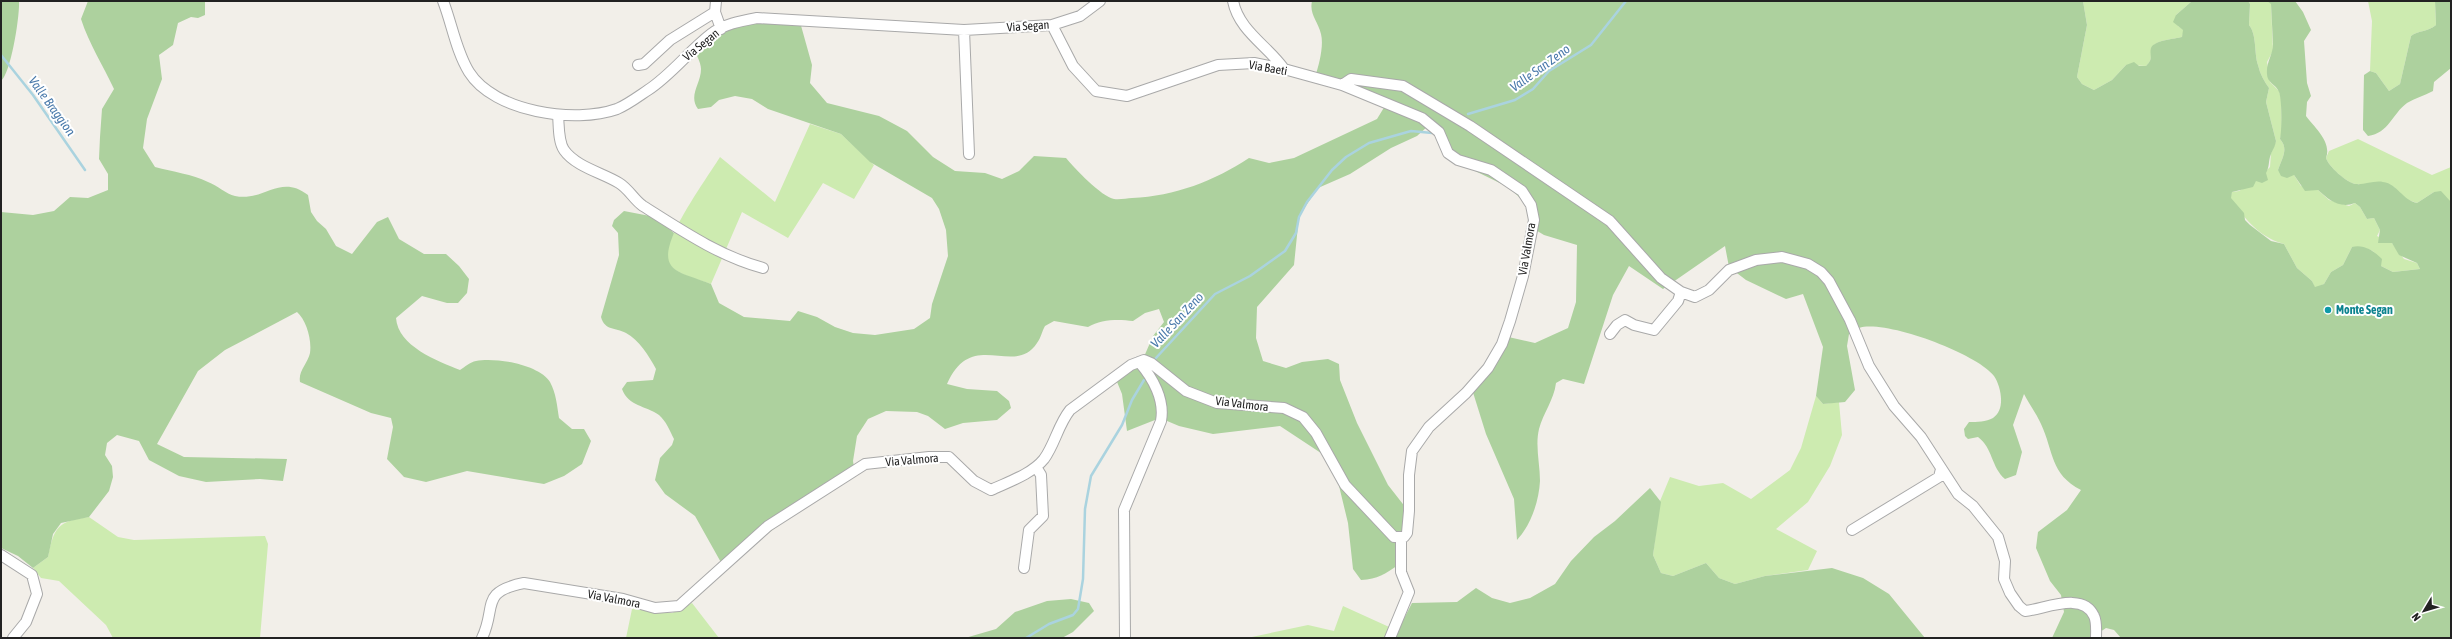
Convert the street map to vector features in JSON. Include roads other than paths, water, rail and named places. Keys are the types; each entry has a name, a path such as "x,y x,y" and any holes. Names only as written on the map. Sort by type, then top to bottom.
{"street":[{"name":"Via Segan","path":"443,1 462,59 470,73 489,91 514,104 536,112 587,115 617,108 649,90 712,33 732,23 757,18 964,30 1052,26 1080,16 1100,1"},
{"path":"716,1 715,12 721,28"},
{"path":"1233,1 1251,35 1284,69"},
{"path":"638,65 644,64 670,40 715,12"},
{"name":"Via Baeti","path":"1052,26 1073,66 1096,91 1127,96 1218,65 1254,62 1342,84 1351,80 1403,86 1504,149 1610,221 1661,278 1681,292"},
{"path":"964,30 969,154"},
{"name":"Via Valmora","path":"482,638 492,600 497,592 510,586 524,583 623,599 655,608 679,606 768,526 865,464 929,457 949,458 974,481 991,490 1036,467 1044,458 1062,419 1070,410 1131,365 1144,360 1151,363 1186,391 1217,403 1284,408 1303,417 1316,433 1345,485 1394,537 1400,538 1407,533 1409,511 1409,475 1412,451 1429,427 1466,393 1488,368 1502,344 1523,276 1534,220 1531,205 1522,191 1491,170 1458,160 1448,153 1439,132 1422,118 1342,84"},
{"path":"558,114 559,132 564,150 576,161 621,184 642,206 678,229 726,254 763,268"},
{"path":"1610,334 1617,325 1625,320 1634,325 1654,330 1678,301 1681,292 1695,296 1709,290 1728,270 1756,260 1782,257 1808,264 1829,280 1850,320 1869,366 1894,406 1921,437 1958,494 1973,506 1998,537 2005,561 2004,579 2019,606 2025,610 2072,602 2081,604 2090,610 2095,617 2096,638"},
{"path":"1125,638 1124,510 1161,421 1163,408 1151,380 1139,362"},
{"path":"1024,568 1029,530 1042,516 1041,475 1036,467"},
{"path":"1852,530 1939,477 1941,469"},
{"path":"1390,638 1409,592 1401,572 1400,538"},
{"path":"1,555 32,575 37,594 26,622 13,638"}],"waterway":[{"name":"Valle San Zeno","path":"1468,114 1515,100 1533,89 1549,71 1591,45 1626,1"},
{"name":"Valle Braggion","path":"1,55 33,95 85,170"},
{"name":"Valle San Zeno","path":"1155,359 1215,294 1250,276 1285,251 1296,233 1299,217 1307,202 1332,170 1346,157 1369,143 1411,131 1432,133"},
{"name":"Valle San Zeno","path":"1026,638 1049,624 1073,615 1078,609 1083,579 1085,509 1091,476 1122,425 1132,400 1144,380"}],"place":[{"name":"Monte Segan","path":"2328,310"}]}
